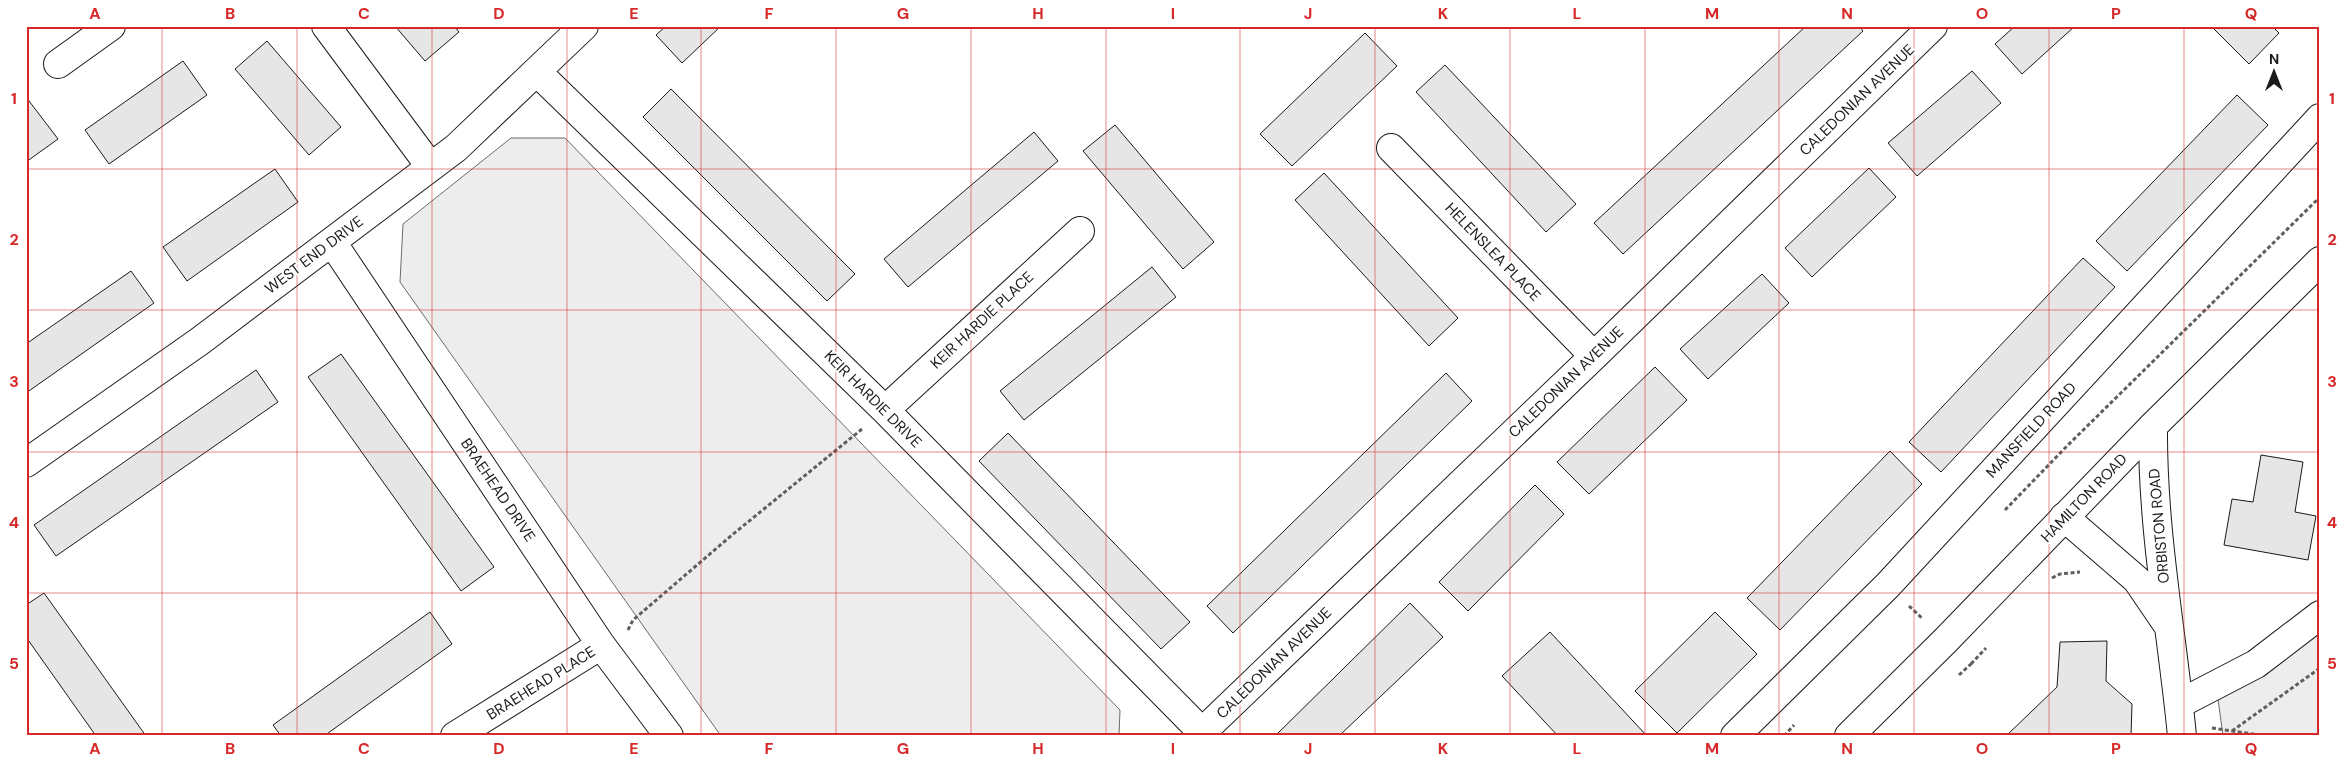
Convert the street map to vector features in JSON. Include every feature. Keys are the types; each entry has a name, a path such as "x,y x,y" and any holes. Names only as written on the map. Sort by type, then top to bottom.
{"street":[{"path":"58,64 111,26"},
{"path":"326,26 430,166"},
{"name":"WEST END DRIVE","path":"26,463 200,341 456,148 584,26"},
{"name":"CALEDONIAN AVENUE","path":"1200,734 1594,356 1933,26"},
{"name":"KEIR HARDIE DRIVE","path":"537,72 886,410 1200,734"},
{"name":"MANSFIELD ROAD","path":"1735,736 1888,585 2320,118"},
{"name":"HELENSLEA PLACE","path":"1392,148 1594,356"},
{"name":"KEIR HARDIE PLACE","path":"886,410 1080,231"},
{"name":"BRAEHEAD DRIVE","path":"332,242 606,652 669,736"},
{"name":"HAMILTON ROAD","path":"1849,736 1946,640 2154,426 2320,261"},
{"name":"ORBISTON ROAD","path":"2154,426 2153,465 2168,625 2181,721"},
{"name":"ORBISTON ROAD","path":"2064,517 2137,580 2168,625"},
{"path":"2181,721 2320,615"},
{"name":"BRAEHEAD PLACE","path":"455,736 606,652"}],"path":[{"path":"1999,515 2320,197"},
{"path":"606,652 633,620 732,535 886,410"},
{"path":"2045,585 2052,578 2060,574 2089,573 2106,554"},
{"path":"1903,614 1917,600"},
{"path":"1971,664 1991,642"},
{"path":"2232,731 2320,668"},
{"path":"1784,736 1798,721"},
{"path":"2181,721 2266,736"}],"shaded area":[{"path":"511,138 565,138 1120,710 1119,736 721,736 400,282 403,224"},
{"path":"2320,620 2320,736 2223,736 2218,699"}],"building":[{"path":"395,26 454,26 459,32 425,61"},
{"path":"666,26 721,26 682,63 656,35"},
{"path":"1806,26 1859,26 1863,31 1623,254 1594,223"},
{"path":"2015,26 2075,26 2022,74 1995,44"},
{"path":"2211,26 2272,26 2279,33 2249,64"},
{"path":"1365,33 1397,66 1292,166 1260,134"},
{"path":"267,41 341,127 309,155 235,69"},
{"path":"183,61 207,95 109,164 85,130"},
{"path":"1445,65 1576,204 1546,232 1416,92"},
{"path":"1972,71 2001,103 1917,176 1888,143"},
{"path":"671,89 855,274 827,301 643,117"},
{"path":"2237,95 2268,125 2127,271 2096,241"},
{"path":"26,97 58,139 26,162"},
{"path":"1115,125 1214,242 1183,269 1083,151"},
{"path":"1034,132 1058,161 908,287 884,259"},
{"path":"1869,168 1896,197 1812,277 1785,248"},
{"path":"275,169 298,202 187,281 163,247"},
{"path":"1324,173 1458,318 1429,346 1295,200"},
{"path":"2083,258 2115,287 1941,472 1909,442"},
{"path":"1152,267 1176,297 1024,420 1000,391"},
{"path":"131,271 154,303 26,393 26,344"},
{"path":"1762,274 1789,303 1708,379 1680,349"},
{"path":"341,354 494,567 461,591 308,377"},
{"path":"1655,367 1687,400 1589,494 1557,462"},
{"path":"256,370 278,402 56,556 34,525"},
{"path":"1446,373 1472,401 1233,633 1207,606"},
{"path":"1008,433 1190,622 1161,649 979,461"},
{"path":"1890,451 1922,484 1780,630 1747,598"},
{"path":"2261,455 2303,462 2295,512 2316,516 2308,560 2224,545 2232,499 2253,502"},
{"path":"1535,485 1564,514 1468,611 1439,582"},
{"path":"44,593 146,736 96,736 26,637 26,605"},
{"path":"1410,603 1443,637 1339,736 1275,736"},
{"path":"430,612 452,644 324,736 281,736 273,725"},
{"path":"1715,612 1757,654 1677,733 1635,691"},
{"path":"1550,632 1647,736 1558,736 1502,676"},
{"path":"2107,641 2106,681 2132,704 2131,736 2006,736 2057,687 2060,642"}]}
